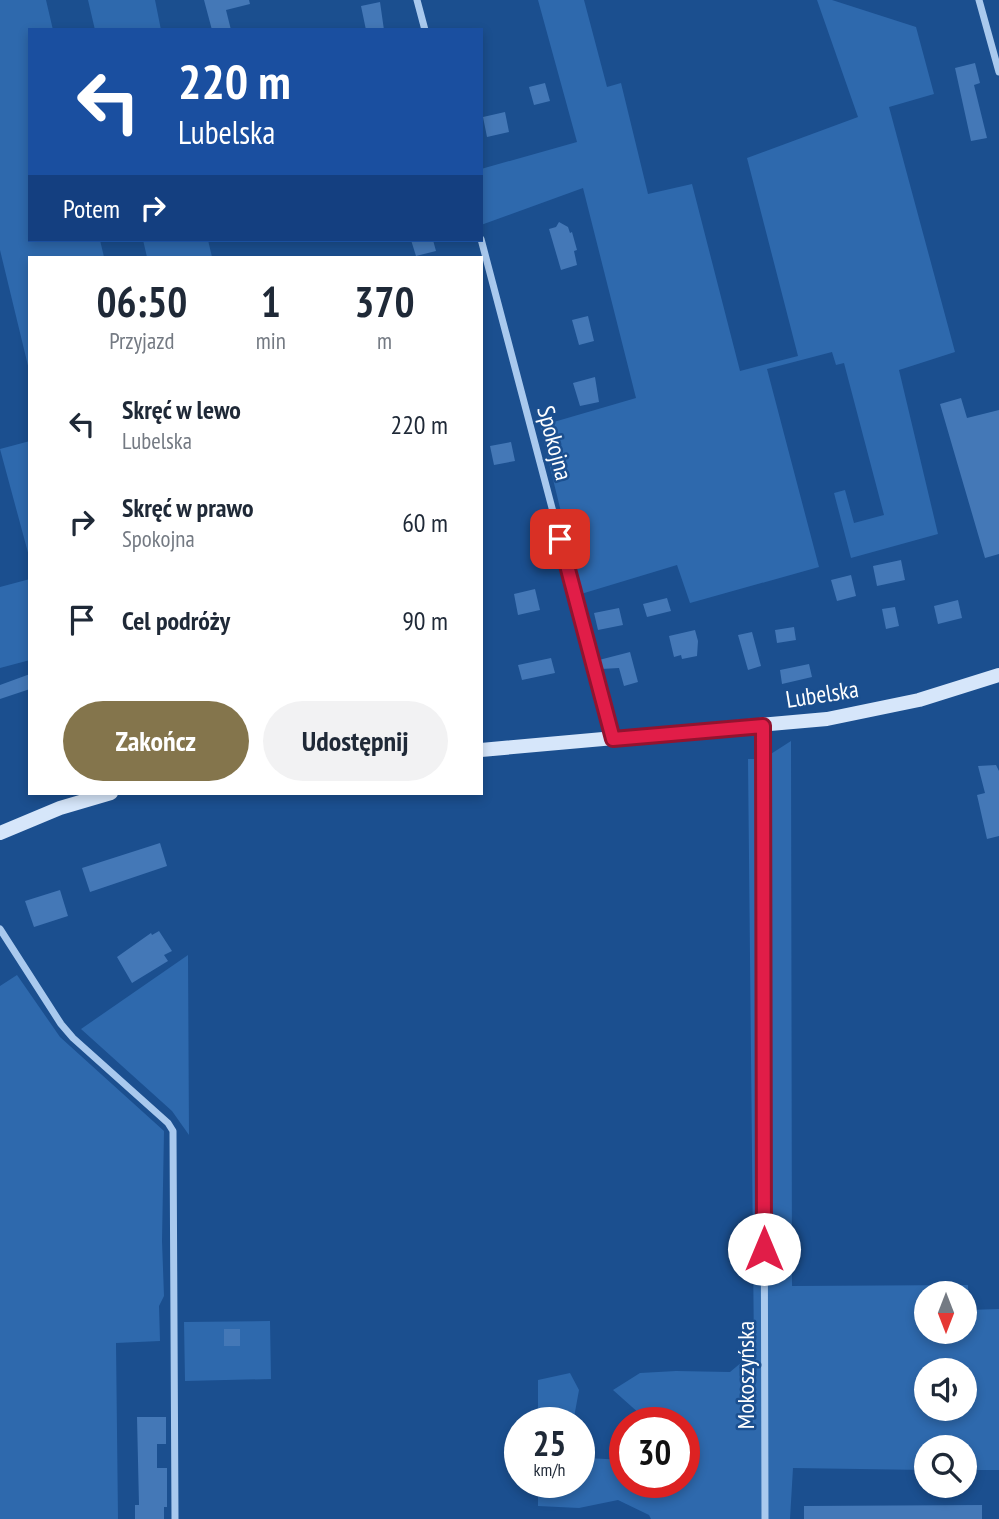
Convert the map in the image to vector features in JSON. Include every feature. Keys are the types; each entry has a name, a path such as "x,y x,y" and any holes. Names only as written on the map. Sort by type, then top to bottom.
{"main road":[{"name":"Lubelska","path":"483,750 827,719 919,700 999,675"},
{"path":"0,832 60,808 104,795"}],"street":[{"path":"417,0 424,28"},
{"path":"979,0 999,72"},
{"name":"Spokojna","path":"482,242 613,739"},
{"name":"Mokoszyńska","path":"763,726 765,1519"},
{"path":"0,929 61,1024 73,1038 169,1123 173,1131 175,1519"}],"shaded area":[{"path":"0,0 46,0 53,28 28,28 28,242 100,242 104,256 28,256 28,366 0,250"},
{"path":"88,0 155,0 161,28 95,28"},
{"path":"538,0 584,0 607,87 621,83 648,194 692,184 740,371 798,356 747,158 858,117 817,0 832,0 916,27 934,94 889,107 955,352 899,370 938,534 851,558 834,493 845,490 854,523 884,515 844,363 836,365 832,352 767,369 819,567 690,603 677,565 581,594 540,426 636,398 583,188 483,224 483,168 577,142"},
{"path":"143,242 208,242 212,256 147,256"},
{"path":"28,442 28,553 0,449"},
{"path":"28,580 28,661 0,668 0,587"},
{"path":"791,741 792,1286 914,1285 914,1344 977,1344 977,1310 999,1309 999,1470 977,1470 977,1435 914,1435 914,1470 793,1468 790,1519 651,1519 649,1515 618,1500 579,1508 538,1506 538,1498 595,1498 595,1458 609,1459 609,1498 700,1498 700,1407 632,1407 613,1390 640,1373 730,1372 754,1352 748,759 763,759"},
{"path":"188,955 189,1135 172,1111 81,1029"},
{"path":"17,975 60,1037 164,1131 164,1296 159,1306 160,1341 116,1343 118,1519 0,1519 0,986"},
{"path":"270,1321 271,1379 185,1381 184,1322"},
{"path":"570,1373 579,1390 576,1407 538,1407 538,1380"}],"building":[{"path":"204,0 249,0 250,4 226,10 230,28 211,28"},
{"path":"380,2 384,28 366,28 361,6"},
{"path":"975,63 980,83 974,85 987,138 971,141 955,68"},
{"path":"545,83 550,101 534,105 529,87"},
{"path":"505,112 509,132 487,137 483,117"},
{"path":"559,222 572,232 577,250 574,251 577,265 561,270 549,229 556,227"},
{"path":"412,242 434,242 436,251 416,256"},
{"path":"588,316 594,341 579,345 572,320"},
{"path":"595,377 599,402 580,406 573,383"},
{"path":"961,398 967,418 999,410 999,554 985,558 940,404"},
{"path":"511,442 515,461 494,465 490,446"},
{"path":"901,560 905,580 877,586 873,566"},
{"path":"851,575 856,596 837,601 831,580"},
{"path":"535,589 540,610 518,615 514,594"},
{"path":"667,598 671,611 647,617 643,604"},
{"path":"958,600 962,618 938,624 934,606"},
{"path":"895,607 899,626 886,629 882,609"},
{"path":"619,608 623,625 598,630 594,613"},
{"path":"794,627 796,640 777,643 775,630"},
{"path":"695,630 698,641 697,656 682,659 681,655 674,657 669,636"},
{"path":"752,632 761,666 748,670 738,635"},
{"path":"630,652 638,682 624,686 619,668 601,669 599,660"},
{"path":"551,658 555,673 522,680 518,665"},
{"path":"809,664 812,677 782,684 780,670"},
{"path":"28,675 28,690 0,699 0,685"},
{"path":"996,765 999,771 999,836 987,839 977,795 985,793 978,766"},
{"path":"160,843 167,866 90,892 82,868"},
{"path":"60,890 68,916 34,927 25,901"},
{"path":"159,931 172,951 164,955 168,961 132,983 117,957 151,933 152,935"},
{"path":"224,1329 240,1329 240,1346 224,1346"},
{"path":"137,1417 166,1417 166,1444 157,1444 157,1468 167,1468 167,1507 164,1507 164,1519 135,1519 135,1505 139,1505"},
{"path":"982,1505 982,1519 804,1519 804,1506"}],"route":[{"path":"560,539 613,739 763,726 764,1249"}]}
